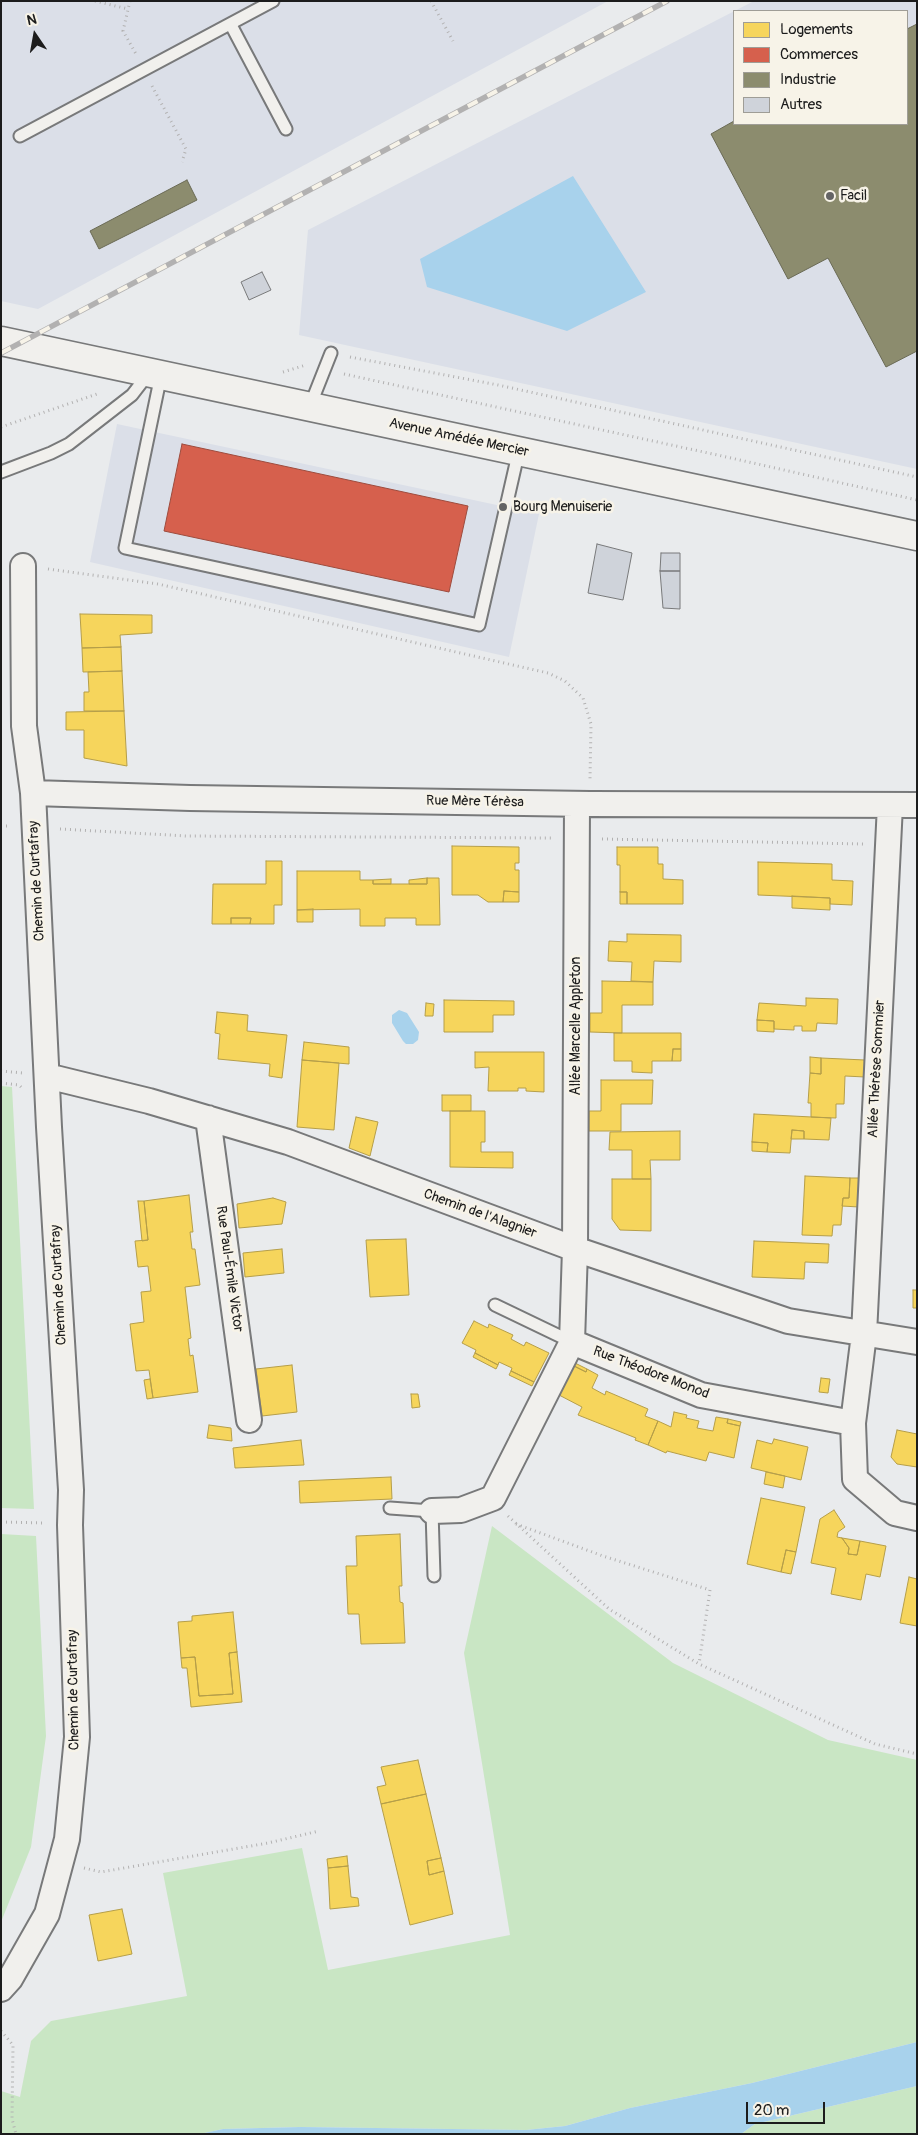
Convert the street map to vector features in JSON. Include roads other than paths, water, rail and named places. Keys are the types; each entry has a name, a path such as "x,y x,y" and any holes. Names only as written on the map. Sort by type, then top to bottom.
{"main road":[{"name":"Avenue Amédée Mercier","path":"1,341 917,536"}],"street":[{"name":"Chemin de Curtafray","path":"1,1989 10,1979 47,1914 68,1839 77,1738 70,1525 71,1490 33,793 24,726 23,566"},
{"name":"Rue Mère Térèsa","path":"33,793 190,798 583,804 917,805"},
{"name":"Allée Marcelle Appleton","path":"575,1249 576,838 583,804"},
{"name":"Allée Thérèse Sommier","path":"890,805 864,1334 853,1422 855,1479 895,1513 917,1518"},
{"name":"Chemin de l'Alagnier","path":"47,1076 149,1101 288,1142 575,1249 788,1320 917,1342"},
{"name":"Rue Paul-Émile Victor","path":"208,1118 249,1420"},
{"path":"432,1512 461,1510 494,1498 572,1342 575,1249"},
{"name":"Rue Théodore Monod","path":"572,1342 701,1395 853,1422"}],"lane":[{"path":"20,136 273,1"},
{"path":"231,25 286,129"},
{"path":"310,406 332,353"},
{"path":"156,373 125,548 479,625 519,450"},
{"path":"1,472 52,453 69,444 156,373"},
{"path":"495,1304 572,1342"},
{"path":"390,1508 432,1512 434,1576"}],"water":[{"path":"573,176 646,292 567,331 427,287 420,259"},
{"path":"399,1010 407,1013 419,1032 418,1040 413,1044 406,1044 403,1041 392,1023 392,1015"},
{"path":"917,2042 917,2086 755,2124 741,2134 200,2134 223,2129 301,2127 526,2130 565,2126 630,2108 752,2083"}],"railway":[{"path":"1,353 667,1"}],"place":[{"name":"Facil","path":"830,196"},
{"name":"Bourg Menuiserie","path":"503,507"}]}
